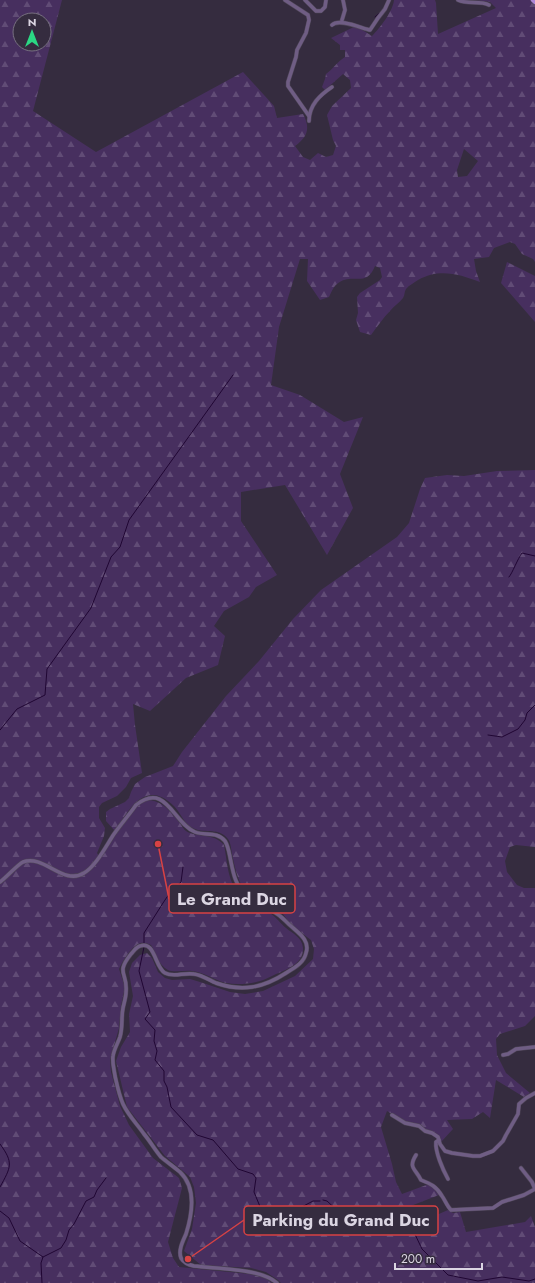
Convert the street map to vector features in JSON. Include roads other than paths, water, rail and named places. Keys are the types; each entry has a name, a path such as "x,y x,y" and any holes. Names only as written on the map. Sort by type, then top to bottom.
{"street":[{"path":"285,0 308,15 309,20 306,33 297,50 288,86 309,119 313,104 332,87"},
{"path":"305,0 316,11 321,11 325,7 326,0"},
{"path":"342,20 345,10 343,0"},
{"path":"332,25 338,22 352,24 370,30 385,9 389,0"},
{"path":"458,0 466,2 486,2 489,5"},
{"path":"0,882 20,864 30,861 36,862 62,874 71,876 83,874 94,863 114,833 136,805 148,798 161,800 167,804 185,826 193,831 215,835 225,841 229,851 233,875 238,887 248,897 281,917 303,937 307,945 307,952 300,963 280,977 265,985 250,988 241,988 217,983 194,974 167,974 159,968 153,951 144,945 139,946 123,966 122,970 126,985 126,993 122,1010 121,1035 112,1057 118,1088 123,1104 160,1155 179,1171 188,1183 191,1190 192,1200 188,1229 181,1249 182,1260 194,1266 257,1272 268,1276 276,1283"},
{"path":"503,1055 516,1049 535,1047"},
{"path":"392,1116 405,1123 419,1126 425,1131 432,1133 438,1137 438,1140 445,1151 480,1156 493,1151 503,1141 518,1114 519,1104 535,1092"},
{"path":"438,1140 436,1145 448,1179"},
{"path":"416,1155 412,1162 412,1166 421,1180 430,1183 436,1188 452,1210 493,1208 502,1202 524,1195 535,1189 532,1182 521,1168"}],"waterway":[{"path":"375,17 379,13"},
{"path":"0,730 17,709 45,695 47,669 91,608 111,557 120,547 129,520 233,375"},
{"path":"509,577 522,553 535,556"},
{"path":"488,735 502,737 518,729 525,720 527,713 535,705"},
{"path":"144,944 144,933 171,891 181,882 183,867"},
{"path":"144,947 139,971 150,1012 145,1019 155,1030 154,1041 157,1051 155,1060 164,1071 164,1081 167,1087 171,1107 197,1135 213,1140 238,1169 253,1174 256,1178 254,1192 261,1209 276,1217 296,1210 313,1201 320,1201"},
{"path":"0,1144 9,1161 9,1170 0,1187"},
{"path":"43,1257 61,1248 66,1240 69,1230 74,1224 86,1201 94,1197 97,1190 106,1178"},
{"path":"323,1200 327,1201 349,1219 360,1224 374,1227 379,1227 385,1216 390,1211 402,1207 422,1249 448,1275 478,1281 502,1277 529,1281 535,1279"},
{"path":"0,1211 9,1218 20,1241 43,1257 41,1263 42,1283"}],"place":[{"name":"Le Grand Duc","path":"158,844"},
{"name":"Parking du Grand Duc","path":"188,1259"}]}
